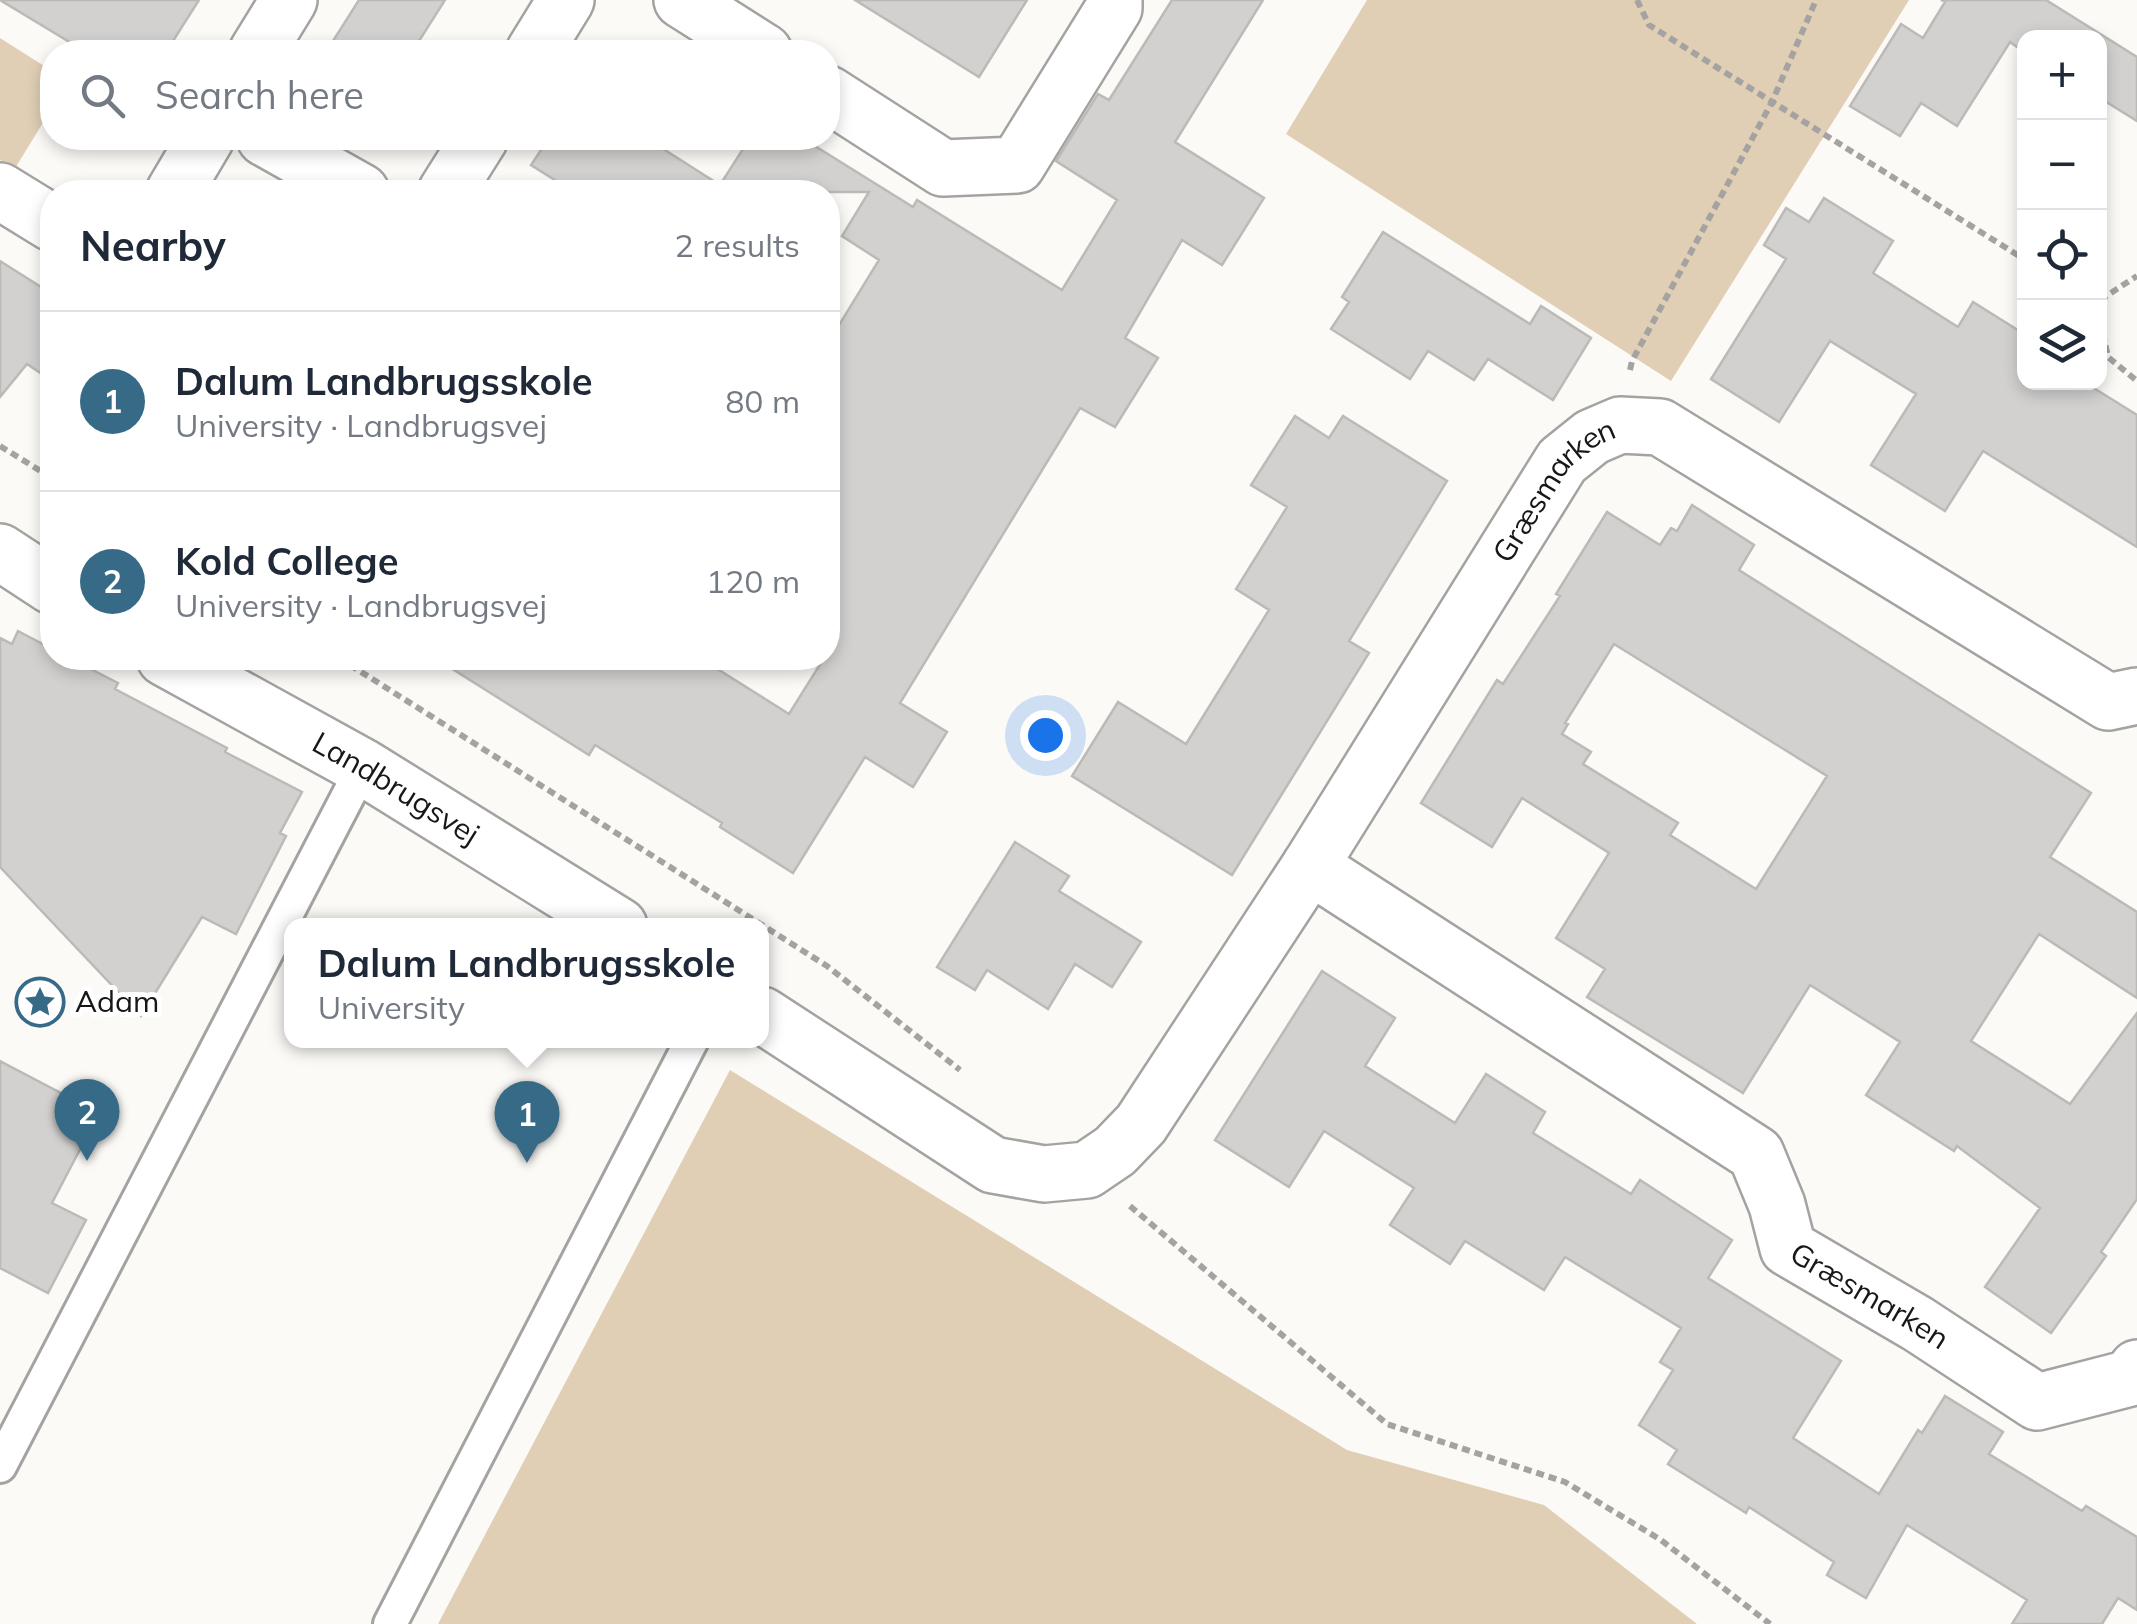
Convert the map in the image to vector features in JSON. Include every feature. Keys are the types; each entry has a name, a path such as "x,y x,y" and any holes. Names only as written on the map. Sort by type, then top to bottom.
{"street":[{"path":"264,40 289,0"},
{"path":"541,40 566,0"},
{"path":"682,0 745,40"},
{"path":"840,102 944,168 1017,165 1114,8 1114,0"},
{"path":"181,180 199,150"},
{"path":"286,150 340,180"},
{"path":"454,180 472,150"},
{"path":"0,190 40,215"},
{"name":"Græsmarken","path":"769,1020 993,1165 1044,1174 1087,1170 1115,1151 1142,1124 1310,866 1562,460 1592,437 1620,425 1660,427 2108,702 2137,696"},
{"path":"0,552 40,578"},
{"name":"Landbrugsvej","path":"187,670 363,768 606,918"},
{"name":"Græsmarken","path":"1310,866 1756,1154 1777,1205 1788,1248 1918,1324 2037,1402 2130,1378 2137,1368"}],"lane":[{"path":"285,918 363,768"},
{"path":"0,1466 284,920"},
{"path":"390,1624 688,1048"}],"path":[{"path":"1637,0 1649,26 2017,254"},
{"path":"1620,425 1632,361 1772,102 1816,0"},
{"path":"2107,295 2137,276"},
{"path":"2107,352 2137,382"},
{"path":"0,446 40,471"}],"shaded area":[{"path":"1367,0 1909,0 1671,381 1286,134"},
{"path":"0,38 40,63 40,128 14,170 0,160"},
{"path":"730,1070 1347,1450 1544,1505 1697,1624 438,1624"}],"building":[{"path":"0,0 199,0 174,40 66,40"},
{"path":"359,0 445,0 420,40 334,40"},
{"path":"855,0 1027,0 979,77"},
{"path":"1172,0 1263,0 1175,142 1264,198 1222,265 1182,240 1125,338 1158,358 1115,427 1080,408 900,703 947,732 913,787 865,757 793,873 720,827 722,823 595,745 589,755 454,670 719,670 789,714 816,670 840,670 840,323 879,260 842,236 869,192 840,192 840,180 723,180 742,150 821,150 913,207 917,200 1062,290 1117,200 1056,161 1098,94 1109,100"},
{"path":"1941,0 2046,0 2094,30 2017,30 2017,47 2010,42 1957,126 1921,103 1900,136 1850,106 1901,24 1923,38 1945,2"},
{"path":"2107,38 2137,57 2137,121 2107,102"},
{"path":"541,150 665,150 712,180 555,180 531,165"},
{"path":"1824,198 1893,241 1873,273 1958,327 1973,302 2017,330 2017,390 2097,390 2137,415 2137,547 1983,451 1945,511 1871,465 1916,394 1830,341 1779,422 1711,379 1786,259 1764,245 1786,208 1809,222"},
{"path":"1383,232 1530,324 1541,306 1591,338 1553,400 1488,359 1474,380 1428,351 1410,379 1331,329 1349,302 1342,297"},
{"path":"0,261 40,286 40,373 27,364 0,397"},
{"path":"1295,416 1329,438 1343,416 1447,481 1349,641 1369,653 1232,875 1072,776 1118,702 1186,744 1269,610 1236,589 1287,507 1251,485"},
{"path":"1692,505 1754,545 1739,570 2091,793 2050,857 2137,912 2137,998 2039,934 1971,1041 2070,1104 2137,1013 2137,1199 2101,1252 2106,1256 2051,1333 1985,1287 2040,1208 1957,1146 1954,1151 1866,1095 1900,1042 1810,985 1743,1093 1587,997 1605,969 1556,938 1609,853 1522,798 1492,847 1421,803 1497,680 1503,684 1560,596 1556,594 1607,512 1660,545 1671,528 1677,531","holes":["1614,644 1827,776 1756,889 1670,835 1678,823 1583,764 1591,752 1562,734"]},
{"path":"18,631 40,643 40,670 93,670 118,683 115,689 302,792 280,833 286,836 236,934 202,917 141,1016 0,867 0,638 12,644"},
{"path":"1015,842 1069,876 1059,891 1141,942 1112,987 1075,964 1048,1009 987,970 975,990 937,967"},
{"path":"1322,971 1395,1018 1365,1066 1455,1123 1486,1074 1545,1112 1533,1133 1631,1194 1640,1180 1732,1240 1708,1278 1841,1361 1793,1438 1879,1494 1918,1430 1922,1433 1945,1396 2003,1432 1989,1454 2082,1511 2086,1506 2137,1537 2137,1610 2118,1598 2102,1624 2012,1624 2027,1600 1907,1525 1866,1598 1827,1575 1834,1562 1749,1507 1746,1513 1668,1464 1677,1450 1639,1425 1673,1370 1660,1362 1681,1328 1565,1257 1544,1290 1465,1241 1450,1264 1390,1225 1414,1188 1324,1131 1289,1187 1215,1140"},
{"path":"0,1061 99,1113 52,1203 86,1220 48,1293 0,1268"}],"place":[{"name":"Adam","path":"40,1002"},
{"name":"Kold College","path":"87,1161"},
{"name":"Dalum Landbrugsskole","path":"527,1163"}]}
